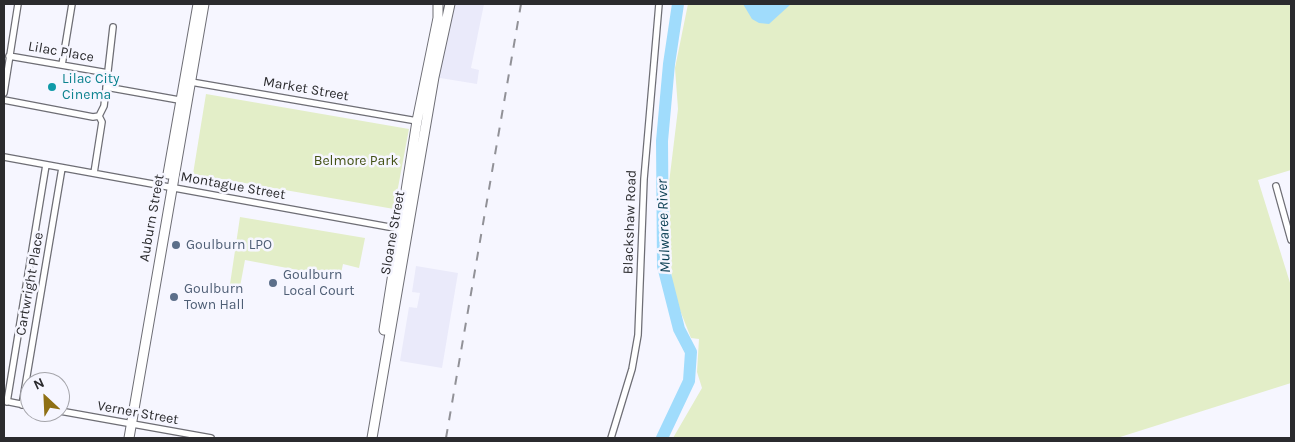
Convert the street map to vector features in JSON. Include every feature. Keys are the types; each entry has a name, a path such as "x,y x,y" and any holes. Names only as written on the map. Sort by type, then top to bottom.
{"street":[{"path":"4,93 18,4"},
{"path":"62,65 72,4"},
{"name":"Auburn Street","path":"129,438 129,424 168,187 179,100 198,4"},
{"name":"Auburn Street","path":"168,187 191,82 204,4"},
{"name":"Sloane Street","path":"366,438 417,121 436,34 438,4"},
{"name":"Sloane Street","path":"372,438 434,77 450,4"},
{"name":"Blackshaw Road","path":"611,438 632,369 638,335 644,179 659,4"},
{"path":"4,100 93,117 99,116 103,112 113,27"},
{"name":"Lilac Place","path":"9,56 108,73"},
{"path":"417,121 424,112 429,89 434,77"},
{"name":"Market Street","path":"191,82 417,121"},
{"path":"106,87 179,100"},
{"path":"94,173 102,122 99,116"},
{"name":"Montague Street","path":"4,157 400,229"},
{"name":"Cartwright Place","path":"5,401 46,164"},
{"name":"Cartwright Place","path":"28,372 62,168"},
{"path":"400,229 404,226 410,195 415,186"},
{"path":"1276,186 1291,240"},
{"path":"401,270 407,257"},
{"path":"5,401 20,405"},
{"name":"Verner Street","path":"70,414 211,438"},
{"name":"Auburn Street","path":"124,438 129,424"}],"shaded area":[{"path":"446,4 484,4 471,68 479,70 477,84 434,77"},
{"path":"416,266 458,273 442,368 400,361 409,307 417,308 420,293 412,292"}],"green space":[{"path":"688,4 1291,4 1291,170 1258,180 1291,286 1291,383 1117,438 673,438 702,388 697,372 699,339 691,338 672,290 669,183 678,109 675,68"},
{"name":"Belmore Park","path":"206,94 409,129 394,209 193,174"},
{"path":"240,217 365,238 359,268 343,264 340,278 245,260 239,292 229,291"}],"water":[{"path":"743,4 791,4 769,24 759,23 752,19"}],"waterway":[{"name":"Mulwaree River","path":"662,438 689,381 691,352 679,329 663,266 662,141 669,64 678,4"}],"railway":[{"path":"446,438 521,4"}],"place":[{"name":"Lilac City Cinema","path":"52,87"},
{"name":"Goulburn LPO","path":"176,245"},
{"name":"Goulburn Local Court","path":"273,283"},
{"name":"Goulburn Town Hall","path":"174,297"}]}
